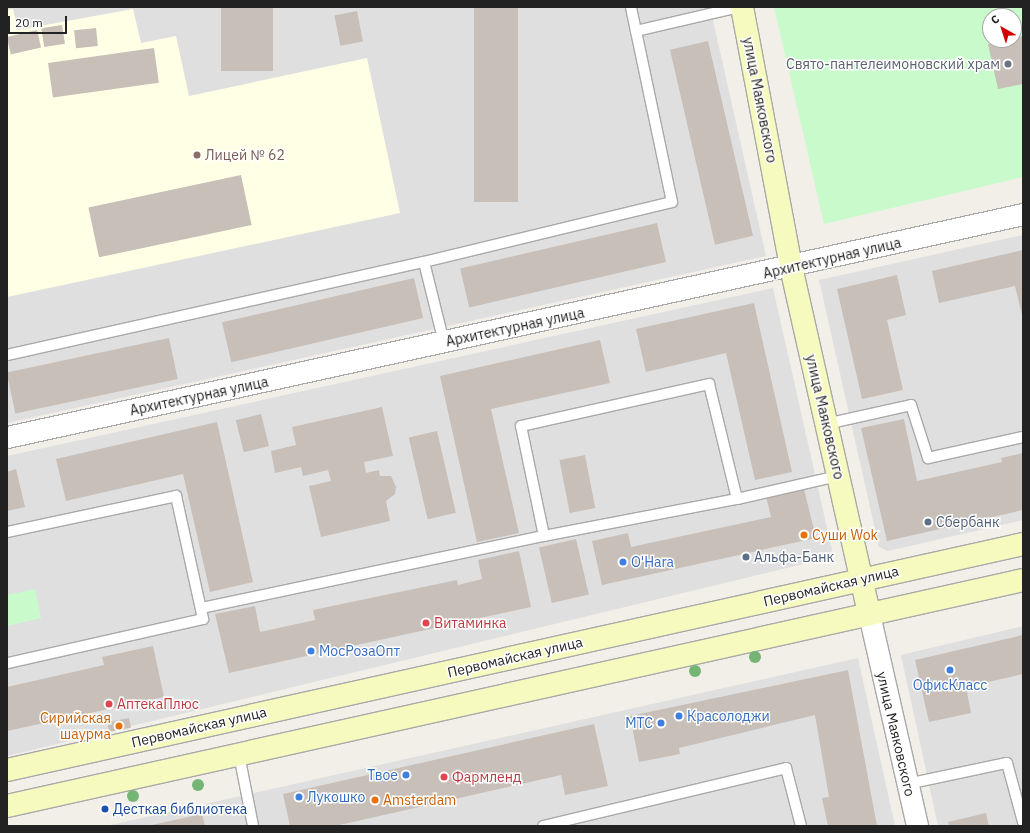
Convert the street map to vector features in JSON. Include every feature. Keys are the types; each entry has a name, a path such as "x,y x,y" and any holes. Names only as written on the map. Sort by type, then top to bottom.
{"main road":[{"name":"улица Маяковского","path":"741,7 792,267 869,614"},
{"name":"Первомайская улица","path":"7,770 1023,544"},
{"path":"7,806 1023,580"}],"street":[{"name":"Архитектурная улица","path":"7,437 792,267 1023,214"},
{"name":"улица Маяковского","path":"869,614 917,826"}],"lane":[{"path":"7,355 424,262 672,202 631,7"},
{"path":"636,30 741,7"},
{"path":"424,262 444,343"},
{"path":"544,536 521,426 709,384 737,499"},
{"path":"826,424 911,405 928,458 1023,437"},
{"path":"200,608 544,536 737,499 838,476"},
{"path":"7,532 176,496 203,619 7,663"},
{"path":"239,755 253,826"},
{"path":"907,784 1007,763 1023,822"},
{"path":"543,826 786,768 801,826"}],"shaded area":[{"path":"7,7 710,7 766,256 7,423"},
{"name":"Лицей № 62","path":"13,9 18,30 133,9 141,43 176,36 189,96 367,58 400,213 7,297 7,10"},
{"path":"1023,235 1023,520 888,551 879,547 819,280"},
{"path":"773,288 832,550 828,558 7,756 7,456"},
{"path":"1023,626 1023,826 938,826 901,655"},
{"path":"858,658 895,826 106,826"}],"green space":[{"path":"774,7 1023,7 1023,177 824,224"},
{"path":"35,589 41,618 7,626 7,595"}],"building":[{"path":"221,7 273,7 273,71 221,71"},
{"path":"474,7 518,7 518,202 474,202"},
{"path":"357,11 363,41 340,46 334,15"},
{"path":"62,25 65,44 44,47 41,28"},
{"path":"96,28 98,46 76,48 74,30"},
{"path":"37,30 41,48 11,55 7,37"},
{"name":"Свято-пантелеимоновский храм","path":"1022,36 1023,84 998,89 989,48 1022,48"},
{"path":"708,41 753,236 715,245 670,50"},
{"path":"154,48 159,83 53,98 48,63"},
{"path":"241,175 252,225 99,257 88,207"},
{"path":"657,223 666,262 469,307 460,268"},
{"path":"1023,250 1023,319 1015,286 939,303 932,271"},
{"path":"897,275 906,315 887,320 903,390 862,399 837,289"},
{"path":"414,278 423,318 231,362 222,322"},
{"path":"754,303 792,472 755,480 726,353 646,372 636,329"},
{"path":"169,338 178,379 15,414 7,372"},
{"path":"600,340 610,383 491,409 519,533 477,542 440,376"},
{"path":"382,407 393,456 364,462 366,473 379,470 380,476 391,476 396,487 395,494 386,501 390,521 321,537 309,486 331,481 328,470 303,476 301,467 275,473 271,451 296,445 292,427"},
{"path":"261,414 269,446 244,452 236,420"},
{"path":"904,419 917,481 1002,462 1001,458 1023,453 1023,510 887,541 861,428"},
{"path":"217,422 253,582 210,592 183,474 66,501 56,459"},
{"path":"437,431 456,513 428,519 409,438"},
{"path":"585,455 595,508 570,513 559,460"},
{"path":"16,469 25,507 7,511 7,472"},
{"path":"804,489 816,538 602,585 592,541 628,533 631,547 771,517 766,496"},
{"path":"576,539 589,595 552,603 539,548"},
{"path":"519,551 531,607 229,673 215,614 255,606 260,632 315,620 313,610 457,580 458,585 482,579 478,560"},
{"path":"1023,635 1023,674 966,687 971,713 929,722 915,660"},
{"path":"153,646 164,697 7,731 7,687 104,665 102,657"},
{"path":"848,670 877,826 828,826 822,798 829,797 815,715 679,748 680,754 639,762 630,716"},
{"path":"129,718 131,728 109,732 107,722"},
{"path":"594,724 608,786 565,795 561,775 335,826 290,826 283,794"},
{"path":"986,813 989,826 949,826 948,822"},
{"path":"202,814 205,826 152,826 152,825"}],"place":[{"name":"Свято-пантелеимоновский храм","path":"1008,64"},
{"name":"Лицей № 62","path":"197,155"},
{"name":"Сбербанк","path":"928,522"},
{"name":"Суши Wok","path":"804,535"},
{"name":"Альфа-Банк","path":"746,557"},
{"name":"O'Hara","path":"623,562"},
{"name":"Витаминка","path":"426,623"},
{"name":"МосРозаОпт","path":"311,651"},
{"name":"ОфисКласс","path":"950,670"},
{"name":"АптекаПлюс","path":"109,704"},
{"name":"Красолоджи","path":"679,716"},
{"name":"МТС","path":"661,723"},
{"name":"Сирийская шаурма","path":"119,726"},
{"name":"Твое","path":"406,775"},
{"name":"Фармленд","path":"444,777"},
{"name":"Лукошко","path":"299,797"},
{"name":"Amsterdam","path":"375,800"},
{"name":"Десткая библиотека","path":"105,809"}]}
